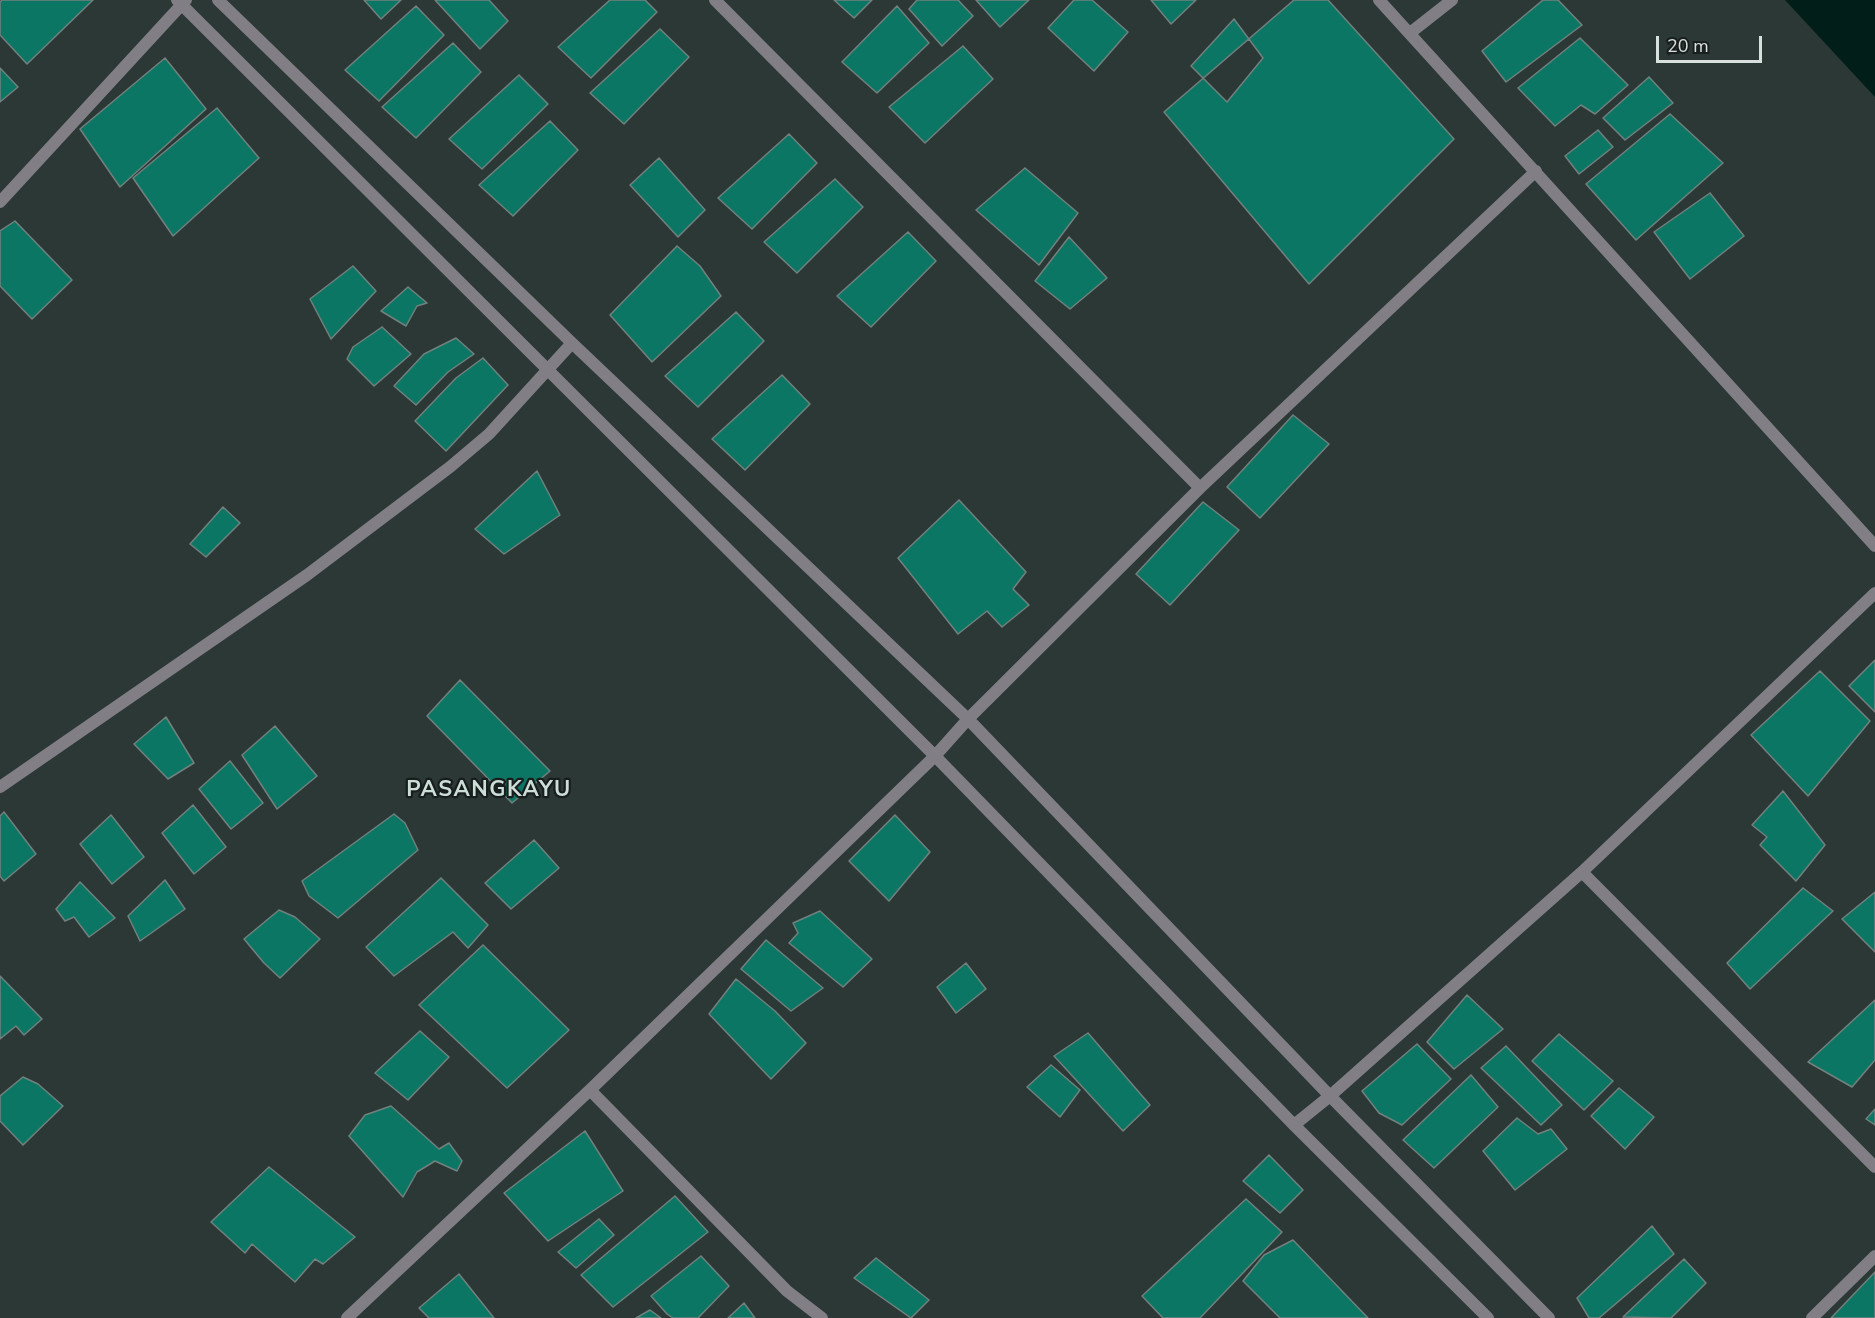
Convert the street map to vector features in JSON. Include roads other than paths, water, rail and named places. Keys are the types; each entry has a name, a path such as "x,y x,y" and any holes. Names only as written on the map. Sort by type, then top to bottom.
{"street":[{"path":"218,0 572,343 968,719 1330,1096 1549,1318"},
{"path":"715,0 1200,488"},
{"path":"1379,0 1875,546"},
{"path":"1410,33 1452,0"},
{"path":"0,202 182,1 935,756 1294,1125 1488,1318"},
{"path":"348,1318 590,1090 935,756 968,719 1200,488 1536,171"},
{"path":"0,787 307,575 409,499 489,434 572,343"},
{"path":"1294,1125 1330,1096 1582,872 1875,593"},
{"path":"1582,872 1875,1167"},
{"path":"590,1090 787,1291 822,1318"},
{"path":"1812,1318 1875,1256"}],"district":[{"name":"PASANGKAYU","path":"489,791"}]}
